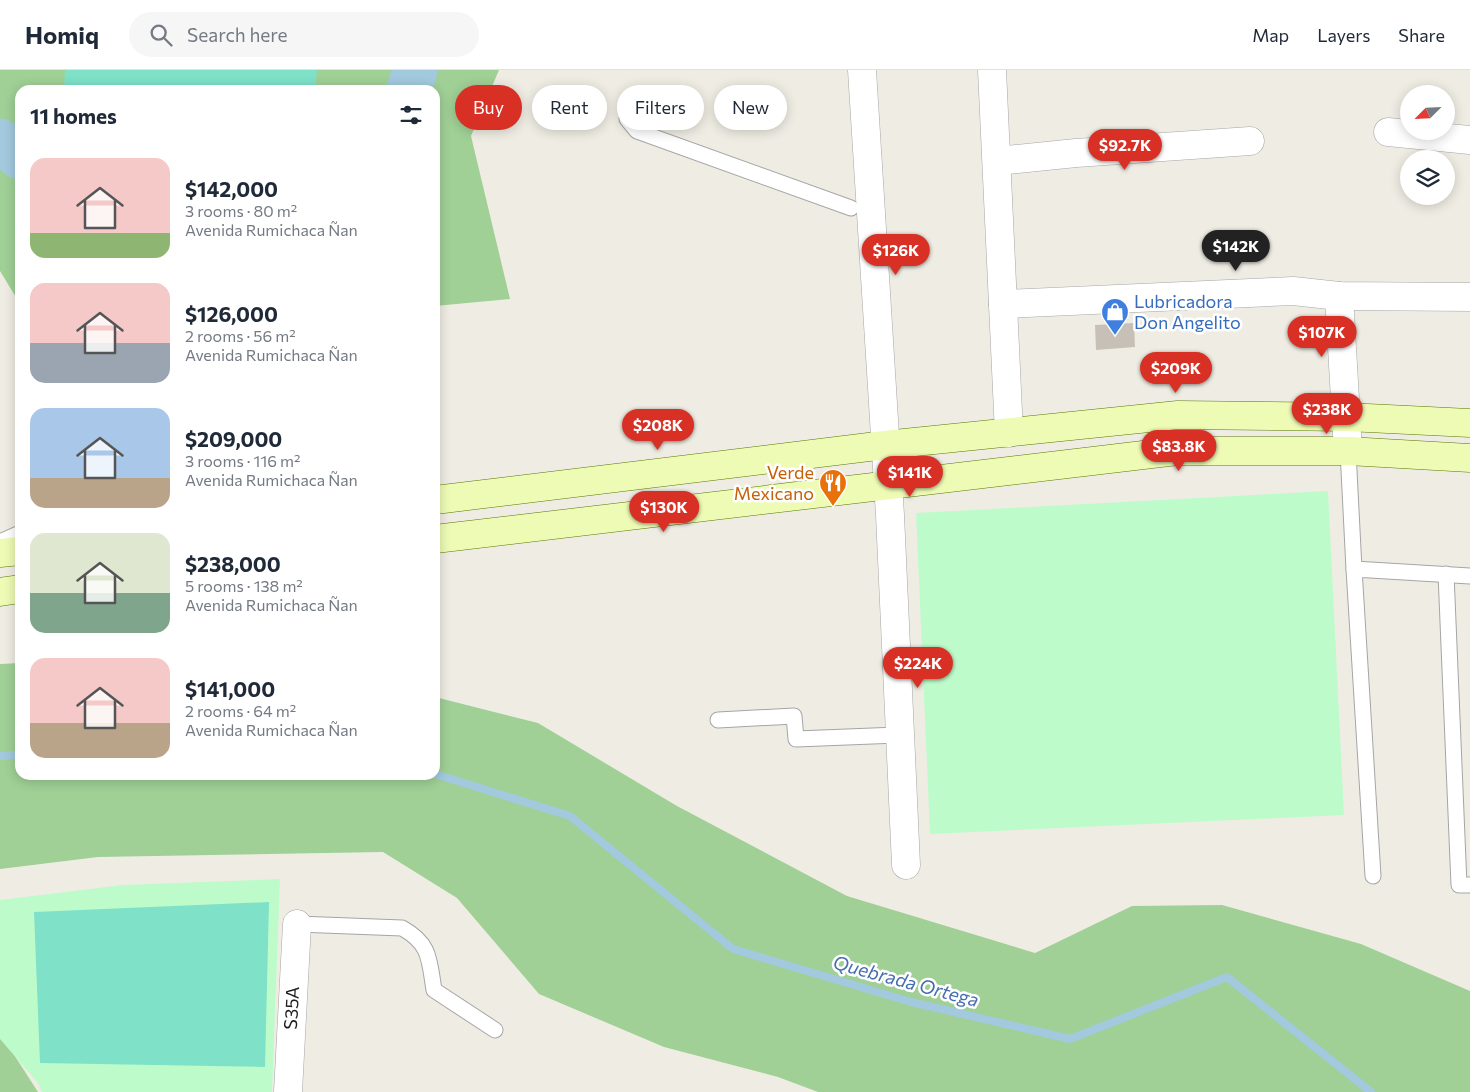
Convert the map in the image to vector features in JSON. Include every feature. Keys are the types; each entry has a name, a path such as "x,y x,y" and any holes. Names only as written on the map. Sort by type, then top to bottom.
{"main road":[{"path":"440,499 885,445 1178,415 1347,418 1470,423"},
{"path":"440,538 1177,451 1348,451 1470,458"},
{"path":"0,553 15,552"},
{"path":"0,592 15,590"}],"street":[{"path":"862,70 861,212 888,484 898,735 906,865"},
{"path":"992,70 1009,433"},
{"path":"1388,132 1470,140"},
{"path":"996,161 1076,153 1250,141"},
{"path":"1003,304 1293,290 1339,296 1470,297"},
{"path":"1339,296 1348,451"},
{"name":"S35A","path":"288,1092 297,924"}],"lane":[{"path":"636,130 861,212"},
{"path":"1348,451 1373,876"},
{"path":"0,542 15,535"},
{"path":"1354,569 1470,576"},
{"path":"1446,574 1459,885 1470,885"},
{"path":"718,720 794,716 796,739 898,735"},
{"path":"297,924 402,928 414,935 428,951 434,990 495,1030"}],"green space":[{"path":"0,70 499,70 493,85 455,85 455,130 474,130 471,136 510,299 440,306 440,85 15,85 15,296 0,271"},
{"path":"65,70 317,70 316,85 64,85"},
{"path":"1328,491 1344,815 930,834 916,513"},
{"path":"15,663 15,780 440,780 440,698 538,723 677,806 847,896 1035,953 1132,906 1222,905 1361,944 1470,991 1470,1092 818,1092 778,1077 664,1047 539,994 457,898 383,852 98,857 0,869 0,664"},
{"path":"280,879 272,1092 42,1092 38,1083 0,1039 0,900 122,885"},
{"path":"269,902 265,1067 40,1063 34,912"},
{"path":"0,1033 38,1092 0,1092"}],"building":[{"name":"Lubricadora Don Angelito","path":"1134,323 1135,347 1096,350 1095,325"}],"waterway":[{"path":"410,85 415,70"},
{"path":"0,141 15,153"},
{"name":"Quebrada Ortega","path":"0,756 15,755"},
{"name":"Quebrada Ortega","path":"440,776 570,816 733,949 911,1002 1070,1039 1227,977 1371,1092"}],"place":[{"name":"Lubricadora Don Angelito","path":"1115,336"},
{"name":"Verde Mexicano","path":"833,507"}]}
